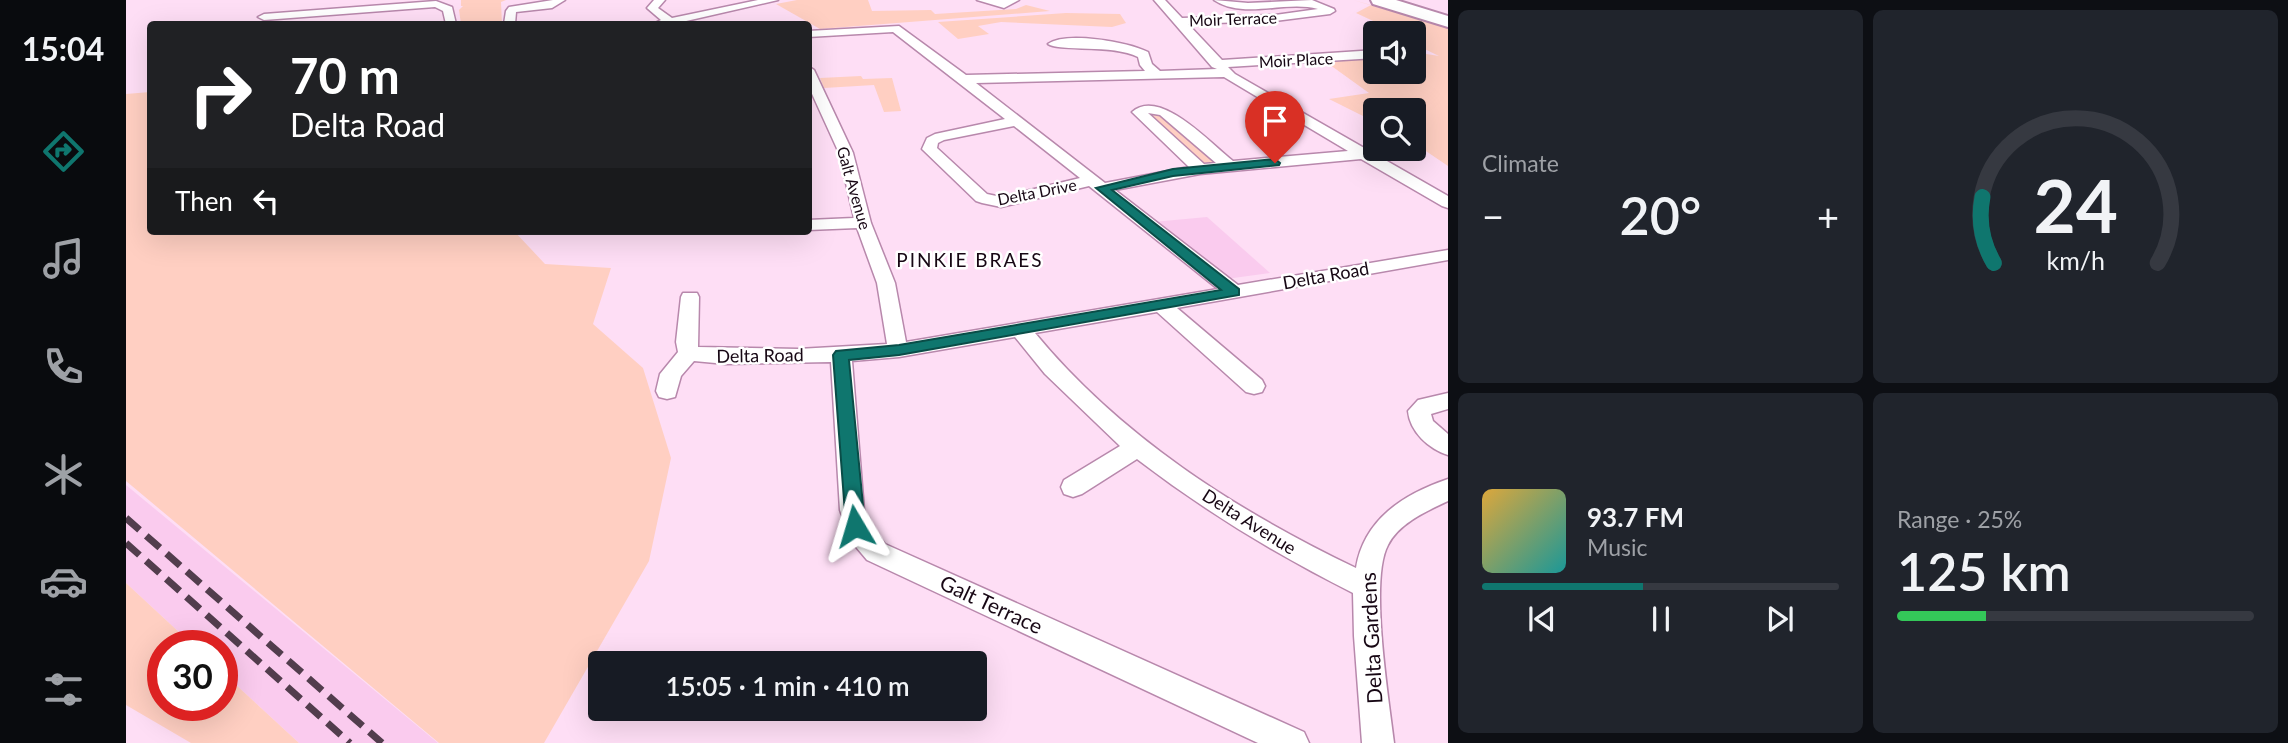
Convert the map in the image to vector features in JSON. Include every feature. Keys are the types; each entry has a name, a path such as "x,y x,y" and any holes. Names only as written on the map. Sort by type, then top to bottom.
{"main road":[{"path":"1379,0 1448,22"}],"street":[{"path":"510,21 513,9 558,4 560,0"},
{"path":"660,0 652,8 669,21"},
{"path":"675,21 772,0"},
{"path":"982,0 1004,5 1014,0"},
{"path":"1159,0 1221,68 1363,153"},
{"name":"Moir Terrace","path":"1178,21 1275,18 1330,10 1304,1 1248,6 1219,0"},
{"path":"264,21 272,5"},
{"path":"264,21 337,11 414,6 443,6 448,9 450,21"},
{"path":"725,10 739,20"},
{"path":"336,21 339,13 337,11"},
{"path":"812,34 895,28 962,79 1156,74 1221,68"},
{"path":"1054,44 1134,49 1144,55 1146,65 1156,74"},
{"name":"Moir Place","path":"1221,68 1363,55"},
{"path":"986,97 995,84 1004,78"},
{"name":"Delta Drive","path":"962,79 1234,292"},
{"name":"Galt Avenue","path":"812,89 816,108 846,153 863,223 886,283 893,334 899,350"},
{"path":"1200,169 1139,112 1148,109 1164,113 1229,166"},
{"name":"Delta Drive","path":"1016,121 940,137 932,141 929,149 982,198 992,202 1097,184"},
{"path":"1097,184 1200,169 1363,154"},
{"path":"1376,161 1448,203"},
{"path":"812,225 863,223"},
{"name":"Delta Road","path":"689,353 706,357 841,355 899,350 1448,255"},
{"path":"667,391 671,374 689,353 686,342 690,297"},
{"path":"1163,306 1254,386"},
{"name":"Delta Avenue","path":"1021,330 1073,388 1139,446 1199,491 1306,556 1366,586"},
{"name":"Galt Terrace","path":"841,355 852,510 855,526 865,542 876,552 1293,743"},
{"path":"1448,401 1421,408 1419,417 1427,430 1448,446"},
{"path":"1073,487 1139,446"},
{"name":"Delta Gardens","path":"1378,743 1366,586 1369,554 1377,537 1391,522 1448,489"}],"shaded area":[{"path":"461,0 506,0 501,2 502,21 461,21"},
{"path":"797,0 868,0 872,11 931,10 935,14 1016,9 1026,5 1050,11 820,29 812,24 812,21 806,21 776,4"},
{"path":"1371,5 1425,21 1373,21 1356,13"},
{"path":"1066,13 1120,14 1126,23 1112,27 1001,22 978,26 989,34 958,39 938,22"},
{"path":"1426,21 1448,28 1448,166 1426,151 1426,98 1363,98 1363,116 1329,99 1369,93 1326,62 1363,57 1363,84 1426,84 1426,54 1439,56 1426,50"},
{"path":"861,76 863,79 892,78 901,111 884,112 874,85 824,88 820,78"},
{"path":"147,92 147,235 518,235 545,264 611,268 593,324 643,368 671,458 649,561 597,651 588,651 588,667 544,743 439,743 126,481 126,94"},
{"path":"1146,112 1157,112 1216,162 1202,163"},
{"path":"1207,217 1270,273 1226,279 1153,222"},
{"path":"126,485 438,743 299,743 238,687 238,630 177,630 126,583"},
{"path":"126,583 177,630 147,630 147,717 126,705"},
{"path":"238,687 299,743 191,743 153,721 238,721"}],"railway":[{"path":"126,518 382,743"},
{"path":"126,543 350,743"}],"district":[{"name":"PINKIE BRAES","path":"970,260"}],"route":[{"path":"855,526 841,355 899,350 1234,292 1102,188 1200,169 1275,163"}]}
